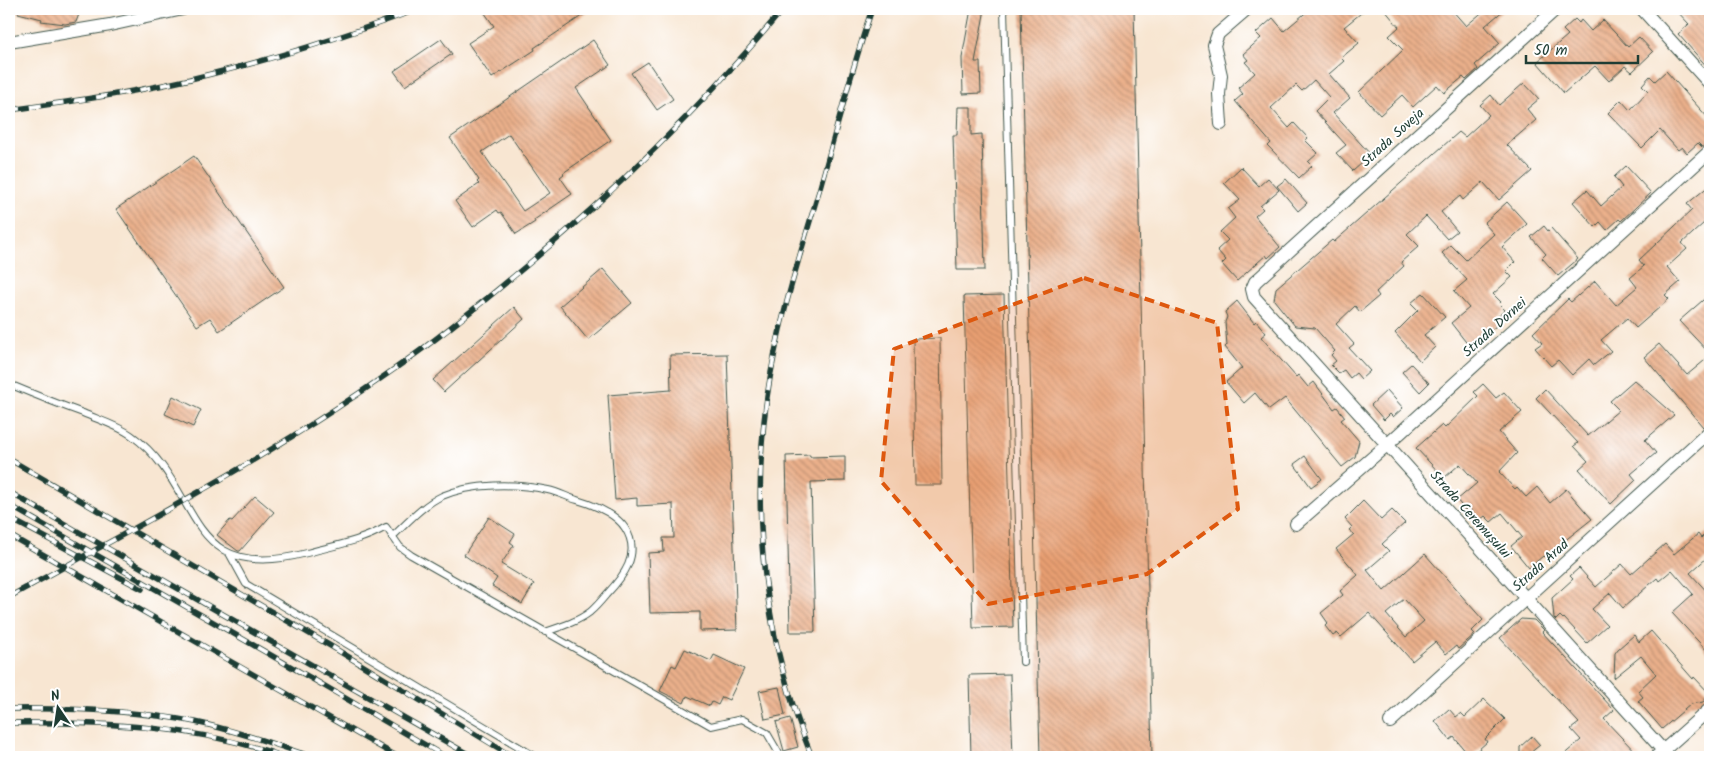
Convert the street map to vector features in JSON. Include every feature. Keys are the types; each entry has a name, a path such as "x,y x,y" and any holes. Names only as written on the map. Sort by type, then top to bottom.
{"street":[{"path":"9,42 110,25 184,9"},
{"path":"1221,124 1219,94 1221,75 1214,44 1215,39 1218,34 1247,9"},
{"name":"Strada Soveja","path":"1252,289 1255,282 1556,9"},
{"path":"1642,9 1710,84"},
{"name":"Strada Dornei","path":"1296,524 1388,444 1710,150"},
{"name":"Strada Ceremușului","path":"1252,289 1254,297 1526,598 1663,755"},
{"name":"Strada Arad","path":"1390,722 1710,431"},
{"path":"1663,755 1710,709"}],"lane":[{"path":"1004,9 1023,662"},
{"path":"9,384 114,426 131,435 144,446 165,470 200,529 209,539 229,553 249,559 276,560 360,539 386,527 400,547 411,555 711,726 742,718 767,733 781,757"},
{"path":"392,537 420,510 435,500 453,492 484,486 548,490 602,509 625,528 632,554 630,564 620,579 590,612 571,623 545,632"},
{"path":"229,553 246,584 536,757"}],"highlighted area":[{"path":"1084,278 1217,323 1238,509 1147,574 988,604 881,481 894,349"}],"building":[{"path":"18,9 81,9 76,22 65,24 41,21 42,19 18,13"},
{"path":"482,9 592,9 492,78 468,43 494,26"},
{"path":"971,9 985,9 975,62 980,62 981,93 963,94 962,58"},
{"path":"1021,9 1134,9 1152,757 1040,757"},
{"path":"1310,9 1366,9 1344,27 1359,43 1341,58 1344,61 1329,74 1350,98 1333,113 1371,155 1353,171 1336,153 1346,145 1315,111 1329,97 1314,80 1302,91 1296,85 1271,108 1289,128 1294,123 1308,138 1305,140 1318,153 1308,162 1312,166 1299,178 1268,146 1271,143 1235,101 1243,94 1238,88 1255,73 1245,62 1248,60 1243,54 1261,38 1256,33 1273,18 1284,31"},
{"path":"1384,9 1451,9 1466,26 1486,9 1505,9 1485,26 1500,43 1475,65 1478,69 1466,80 1463,77 1444,93 1437,85 1413,107 1402,95 1380,115 1359,92 1403,50 1389,36 1399,27"},
{"path":"1675,9 1710,9 1710,70 1678,34 1689,24"},
{"path":"1575,19 1579,23 1581,20 1591,31 1603,20 1628,47 1639,37 1653,52 1632,72 1625,66 1609,81 1595,66 1564,93 1537,62 1568,35 1563,30"},
{"path":"441,39 452,54 405,86 394,71"},
{"path":"593,40 610,65 576,88 611,140 560,177 572,194 516,234 501,212 499,213 497,210 473,227 455,201 479,184 477,182 479,180 450,138","holes":["509,134 550,193 523,211 482,152"]},
{"path":"648,62 673,99 657,110 631,73"},
{"path":"1666,71 1710,120 1710,142 1702,147 1698,143 1687,153 1682,147 1678,150 1660,130 1642,148 1608,113 1621,100 1630,110 1648,91 1642,85 1650,76 1655,81"},
{"path":"1524,83 1539,99 1527,109 1536,120 1507,145 1532,171 1499,200 1483,182 1463,200 1460,196 1441,212 1457,231 1447,239 1426,216 1407,234 1419,246 1401,262 1404,266 1376,292 1379,296 1360,312 1355,306 1336,324 1354,344 1349,348 1370,371 1361,379 1356,373 1350,378 1344,370 1339,373 1331,365 1336,361 1331,355 1335,351 1315,328 1295,326 1274,300 1276,288 1332,240 1334,242 1459,132 1465,137 1489,115 1480,105 1491,95 1499,105"},
{"path":"958,107 971,107 971,135 982,134 985,270 957,270 953,135 957,135"},
{"path":"194,156 284,287 219,331 210,318 197,326 116,209"},
{"path":"1626,166 1651,193 1621,221 1619,219 1607,230 1600,222 1595,227 1573,202 1587,190 1601,206 1622,187 1614,177"},
{"path":"1241,167 1259,186 1268,178 1279,190 1260,206 1263,209 1255,216 1280,247 1268,258 1266,255 1237,281 1222,264 1226,260 1217,250 1228,240 1220,232 1235,218 1228,209 1240,200 1224,183"},
{"path":"1286,179 1307,203 1298,211 1277,186"},
{"path":"1710,185 1710,230 1704,223 1682,243 1687,249 1667,267 1680,282 1665,295 1669,299 1636,328 1627,318 1601,340 1611,351 1594,365 1589,359 1572,375 1558,360 1551,366 1535,348 1542,343 1533,333 1568,299 1571,302 1595,281 1616,305 1637,287 1630,278 1644,266 1639,260 1692,210 1687,204"},
{"path":"1507,202 1527,224 1502,247 1515,262 1506,271 1512,277 1493,294 1501,302 1499,304 1505,310 1495,319 1499,324 1469,346 1451,323 1469,308 1454,291 1467,280 1442,253 1451,245 1466,260 1494,234 1484,223"},
{"path":"1544,226 1548,231 1551,228 1578,259 1558,276 1542,258 1546,254 1531,237"},
{"path":"603,269 632,303 588,340 560,306"},
{"path":"1423,293 1445,317 1424,335 1435,347 1420,361 1395,333 1418,310 1411,303"},
{"path":"1710,294 1710,354 1679,321"},
{"path":"1004,295 1013,627 973,628 964,296"},
{"path":"1237,301 1254,323 1256,321 1266,333 1261,337 1296,377 1298,375 1308,387 1314,382 1334,409 1337,407 1345,417 1341,420 1359,441 1355,457 1342,467 1285,398 1269,410 1255,393 1244,403 1226,382 1242,368 1225,347 1227,345 1225,322 1227,317 1225,312"},
{"path":"514,307 524,319 444,392 433,380"},
{"path":"940,338 942,485 915,485 913,339"},
{"path":"1659,344 1687,375 1710,356 1710,421 1703,427 1644,357"},
{"path":"727,354 737,630 700,631 700,612 650,613 648,553 664,552 663,538 674,538 673,504 637,506 637,498 615,500 608,395 671,390 670,355"},
{"path":"1411,364 1429,383 1420,392 1402,372"},
{"path":"1634,380 1674,415 1645,440 1656,453 1631,474 1636,480 1611,504 1579,469 1588,461 1574,446 1578,443 1536,398 1545,389 1588,436 1619,410 1610,401"},
{"path":"1483,384 1496,398 1504,392 1522,412 1499,432 1517,453 1499,472 1515,489 1517,487 1526,497 1537,487 1550,503 1566,489 1592,519 1529,568 1511,546 1522,537 1502,513 1491,522 1485,516 1480,520 1468,507 1465,510 1457,500 1477,483 1460,464 1444,478 1416,448 1442,425 1445,428 1478,396 1474,392"},
{"path":"1387,390 1403,408 1393,417 1390,414 1384,420 1371,405"},
{"path":"173,396 201,410 193,427 165,414"},
{"path":"810,455 810,457 845,456 845,481 811,482 815,632 790,632 786,456"},
{"path":"1305,456 1322,479 1311,487 1294,464"},
{"path":"255,496 274,512 238,551 217,535"},
{"path":"1363,501 1381,520 1392,510 1405,523 1382,544 1389,551 1367,570 1384,591 1425,554 1483,620 1472,631 1475,634 1458,649 1456,646 1446,654 1435,642 1412,661 1369,613 1341,637 1337,633 1333,636 1325,626 1328,623 1321,613 1343,595 1340,591 1358,575 1336,549 1354,534 1349,530 1352,527 1345,519","holes":["1404,599 1424,621 1406,637 1386,614"]},
{"path":"489,517 515,534 510,542 514,545 501,564 534,584 522,604 492,586 497,578 464,555"},
{"path":"1710,530 1710,555 1690,573 1710,595 1710,654 1672,613 1693,594 1672,570 1659,581 1657,578 1623,608 1610,593 1592,609 1607,625 1587,643 1564,618 1560,616 1556,620 1554,618 1552,598 1573,579 1570,576 1579,568 1596,587 1622,564 1631,574 1665,544 1674,554 1698,534 1701,538"},
{"path":"1521,619 1534,620 1544,630 1542,632 1614,710 1604,719 1640,757 1561,757 1581,740 1571,729 1579,723 1500,638"},
{"path":"1651,631 1693,679 1694,677 1710,694 1703,702 1691,704 1662,729 1638,701 1643,697 1638,691 1656,674 1641,656 1614,678 1615,653 1618,649 1634,635 1639,642"},
{"path":"685,649 711,661 714,655 744,669 729,700 722,697 718,705 712,702 710,706 687,696 684,703 660,691 672,665 676,667"},
{"path":"1010,674 1013,757 971,757 969,675"},
{"path":"779,687 785,715 765,719 759,691"},
{"path":"1484,699 1505,719 1485,739 1487,742 1470,757 1454,737 1450,740 1435,721 1449,709 1456,717 1461,713 1465,717"},
{"path":"790,718 798,747 784,751 776,722"},
{"path":"1532,736 1540,745 1525,757 1520,757 1520,747"}],"railway":[{"path":"9,110 111,95 211,74 316,44 418,9"},
{"path":"9,597 164,512 266,452 366,389 443,334 561,236 628,175 723,78 783,9"},
{"path":"812,757 796,714 783,670 773,625 761,534 762,443 771,371 796,267 872,9"},
{"path":"9,459 334,648 513,757"},
{"path":"9,492 473,757"},
{"path":"9,505 446,757"},
{"path":"9,518 142,589"},
{"path":"9,535 398,757"},
{"path":"9,709 102,711 172,718 224,729 312,757"},
{"path":"9,723 79,723 183,732 251,746 285,757"}]}
